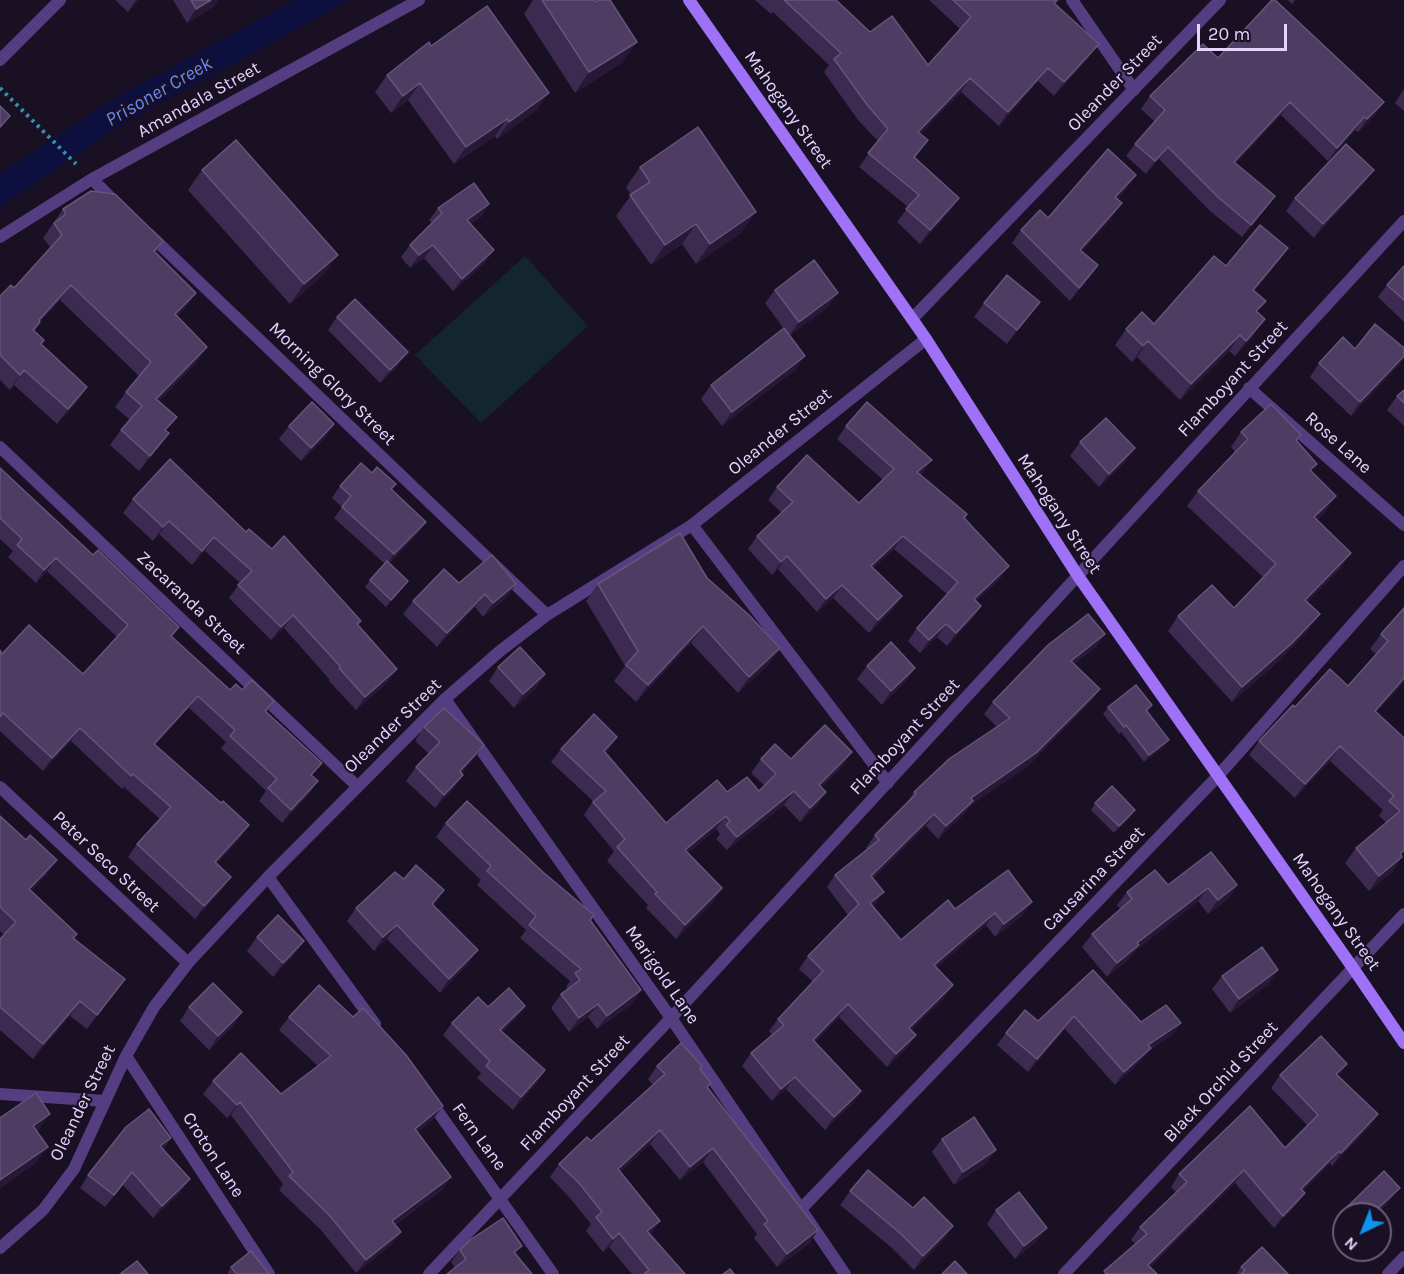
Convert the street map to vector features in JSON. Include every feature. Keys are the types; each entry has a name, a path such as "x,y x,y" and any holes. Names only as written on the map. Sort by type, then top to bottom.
{"street":[{"path":"0,60 60,0"},
{"name":"Amandala Street","path":"0,237 92,179 419,0"},
{"name":"Mahogany Street","path":"689,0 926,339 1078,576 1404,1043"},
{"path":"1072,0 1134,90"},
{"name":"Oleander Street","path":"912,319 1220,0"},
{"path":"92,179 126,212"},
{"name":"Flamboyant Street","path":"429,1274 888,783 1249,387 1404,221"},
{"name":"Morning Glory Street","path":"143,229 547,615"},
{"name":"Oleander Street","path":"0,1248 43,1210 74,1169 126,1056 154,1007 188,963 268,877 445,699 500,651 547,615 692,525 926,339"},
{"name":"Rose Lane","path":"1249,387 1404,525"},
{"name":"Zacaranda Street","path":"0,447 357,786"},
{"path":"692,525 888,783"},
{"name":"Causarina Street","path":"801,1209 1217,777 1404,566"},
{"name":"Marigold Lane","path":"445,699 670,1018 844,1274"},
{"name":"Peter Seco Street","path":"0,787 188,963"},
{"path":"268,877 384,1037"},
{"name":"Black Orchid Street","path":"1064,1274 1404,914"},
{"name":"Croton Lane","path":"126,1056 269,1274"},
{"name":"Fern Lane","path":"419,1084 553,1274"},
{"path":"0,1094 105,1101"},
{"path":"1388,1274 1404,1257"}],"path":[{"path":"0,88 78,166"}],"shaded area":[{"path":"525,256 588,326 481,423 415,355"}],"water":[{"name":"Prisoner Creek","path":"294,0 350,0 124,123 0,207 0,174 107,103"}],"building":[{"path":"191,0 211,0 196,9"},
{"path":"542,0 594,0 595,2 610,0 637,42 589,72"},
{"path":"784,0 836,0 870,32 892,16 928,65 971,17 953,0 1057,0 1054,3 1099,44 1064,82 1048,68 1008,112 970,78 918,132 928,140 914,157 959,198 930,230 906,209 919,195 868,153 888,129 834,59 841,53"},
{"path":"1272,0 1275,0 1384,102 1367,119 1364,117 1337,148 1290,102 1234,162 1275,196 1251,225 1219,198 1168,147 1155,161 1135,144 1165,110 1150,96 1203,44 1218,58"},
{"path":"487,6 549,93 509,122 507,119 466,147 420,83 403,96 387,75 429,42 431,46"},
{"path":"0,106 10,116 0,127"},
{"path":"698,127 756,212 710,244 696,224 665,245 630,195 650,182 640,167"},
{"path":"236,140 338,255 304,284 202,170"},
{"path":"1346,144 1374,170 1323,224 1295,198"},
{"path":"1108,149 1136,175 1115,197 1122,203 1080,250 1098,265 1079,288 1021,230 1040,210 1048,218"},
{"path":"474,183 489,204 467,220 494,250 462,279 433,245 419,255 410,245 442,213 438,208"},
{"path":"91,191 115,194 163,241 154,251 196,293 175,314 207,347 156,399 177,417 165,430 169,433 150,456 121,430 142,406 126,392 151,362 71,285 39,320 40,322 33,330 44,340 41,344 87,387 68,409 24,370 20,375 0,355 0,296 11,285 14,288 62,235 54,223 66,214 63,209"},
{"path":"1260,225 1288,248 1253,290 1266,301 1256,311 1265,319 1246,341 1240,335 1191,384 1148,341 1143,346 1126,329 1142,312 1154,324 1214,256 1226,266"},
{"path":"814,260 838,293 799,322 775,290"},
{"path":"1404,266 1404,300 1387,285"},
{"path":"1007,275 1040,302 1017,330 984,303"},
{"path":"355,299 408,352 390,370 337,317"},
{"path":"1375,324 1404,348 1404,356 1360,402 1319,363 1343,337 1355,349"},
{"path":"784,328 805,356 732,412 711,385"},
{"path":"1404,390 1404,403 1397,396"},
{"path":"312,402 334,424 311,448 289,426"},
{"path":"867,402 932,460 917,472 967,514 964,518 1009,566 974,599 981,606 956,633 946,624 929,640 917,628 958,582 903,536 871,566 902,596 878,620 842,585 826,599 787,556 781,562 757,536 793,502 777,487 807,455 859,503 894,469 846,426"},
{"path":"1271,404 1301,435 1296,440 1317,464 1310,470 1336,496 1314,517 1351,553 1305,600 1320,614 1291,644 1242,687 1178,616 1212,585 1234,608 1276,564 1198,491 1248,439 1241,432"},
{"path":"1106,418 1135,448 1109,474 1080,442"},
{"path":"170,459 246,532 249,529 272,549 284,536 361,621 357,624 397,669 365,697 293,615 281,627 238,585 252,571 214,537 202,551 169,521 163,527 133,499"},
{"path":"361,463 372,473 377,467 396,484 391,489 426,522 394,554 342,507 351,496 340,486"},
{"path":"0,468 93,555 98,550 179,627 171,636 230,690 236,684 242,690 252,680 274,701 265,711 322,763 311,775 318,781 291,810 268,788 277,779 230,736 235,730 198,696 154,744 249,825 215,862 231,877 204,906 137,844 171,807 133,774 131,776 80,728 52,758 3,713 0,717 0,650 2,654 29,625 83,674 128,625 56,558 44,570 17,545 22,539 0,518"},
{"path":"680,533 707,578 749,615 780,648 749,677 703,626 648,685 626,665 638,651 598,584"},
{"path":"492,555 516,584 493,603 485,594 447,633 413,601 444,569 459,583"},
{"path":"387,561 408,581 391,600 370,580"},
{"path":"1404,608 1404,678 1375,711 1404,738 1404,850 1400,854 1402,857 1379,876 1356,848 1400,811 1389,801 1394,796 1340,746 1305,784 1259,741 1330,669 1348,686 1388,641 1381,634"},
{"path":"1088,614 1105,634 1071,661 1100,689 1036,753 971,798 973,801 946,826 934,814 871,876 884,892 870,903 901,940 948,900 955,909 1008,870 1032,902 1004,924 995,913 934,965 953,985 909,1028 916,1035 896,1054 848,1004 813,1040 861,1091 834,1117 795,1077 781,1089 751,1053 784,1025 778,1019 823,971 808,956 859,904 835,875 879,840 875,835 916,794 914,792 949,759 1010,718 993,702 1048,645"},
{"path":"891,642 915,668 891,691 867,666"},
{"path":"520,647 545,674 523,694 498,667"},
{"path":"1136,685 1152,705 1146,710 1169,740 1149,755 1126,725 1124,727 1108,707"},
{"path":"444,708 484,745 460,771 463,775 444,795 416,767 440,742 424,727"},
{"path":"594,714 617,737 604,751 666,823 717,780 727,792 747,777 759,791 776,774 761,759 775,744 791,759 825,725 852,752 819,785 826,792 810,808 794,791 737,837 726,825 730,821 726,816 685,850 722,888 685,925 655,894 657,892 617,847 625,839 593,802 606,791 561,749"},
{"path":"1112,786 1135,810 1119,826 1095,803"},
{"path":"467,801 544,873 594,915 590,920 641,990 607,1016 598,1004 579,1018 561,994 580,980 575,973 581,969 529,925 536,916 487,871 491,866 446,823"},
{"path":"0,816 26,840 30,835 57,860 29,889 77,934 73,938 125,979 97,1015 80,1001 43,1044 0,1007 0,939 16,922 0,907"},
{"path":"1211,852 1237,885 1218,900 1208,888 1137,943 1139,945 1117,963 1092,934 1132,899 1127,892 1155,870 1168,885"},
{"path":"416,865 444,890 432,904 478,950 449,979 397,925 383,937 356,908 395,872 404,879"},
{"path":"278,915 304,941 283,963 257,937"},
{"path":"1262,947 1278,970 1239,999 1222,976"},
{"path":"1093,970 1141,1022 1166,1005 1181,1023 1148,1045 1151,1048 1124,1072 1074,1016 1037,1059 1006,1033 1025,1010 1038,1021"},
{"path":"213,983 242,1012 218,1036 189,1007"},
{"path":"319,985 353,1017 363,1008 406,1055 443,1106 415,1129 451,1177 392,1221 401,1232 366,1260 330,1216 289,1176 293,1172 240,1102 237,1105 213,1081 241,1053 281,1094 331,1056 289,1017"},
{"path":"509,988 525,1006 500,1030 545,1070 521,1097 486,1066 490,1061 452,1023 478,997 488,1007"},
{"path":"1321,1036 1347,1064 1336,1074 1378,1114 1341,1153 1339,1151 1301,1189 1305,1193 1283,1216 1244,1170 1148,1265 1157,1274 1107,1274 1104,1271 1147,1234 1140,1227 1187,1182 1179,1174 1250,1106 1285,1148 1318,1115 1280,1075"},
{"path":"681,1043 702,1066 700,1069 711,1083 707,1087 818,1230 787,1254 764,1224 768,1221 713,1148 690,1167 660,1130 618,1169 660,1221 647,1231 685,1274 644,1274 649,1270 619,1233 613,1239 596,1217 602,1212 579,1183 559,1164 587,1137 591,1141 665,1074 657,1066"},
{"path":"36,1093 50,1114 33,1126 48,1147 0,1180 0,1118"},
{"path":"149,1109 171,1138 160,1146 190,1179 162,1206 132,1172 114,1195 88,1175 126,1127"},
{"path":"974,1117 996,1150 963,1172 942,1139"},
{"path":"868,1170 913,1208 924,1197 953,1226 923,1256 901,1234 850,1191"},
{"path":"1384,1171 1400,1188 1385,1202 1352,1202"},
{"path":"1019,1192 1047,1228 1024,1246 996,1210"},
{"path":"503,1218 522,1246 514,1252 532,1274 447,1274 466,1259 460,1250 470,1240"},
{"path":"1262,1247 1288,1274 1241,1274 1245,1270 1241,1267"},
{"path":"251,1251 269,1274 237,1274 231,1267"},
{"path":"137,1261 148,1274 120,1274"},
{"path":"955,1261 967,1274 942,1274"},
{"path":"730,1269 734,1274 723,1274"}]}
